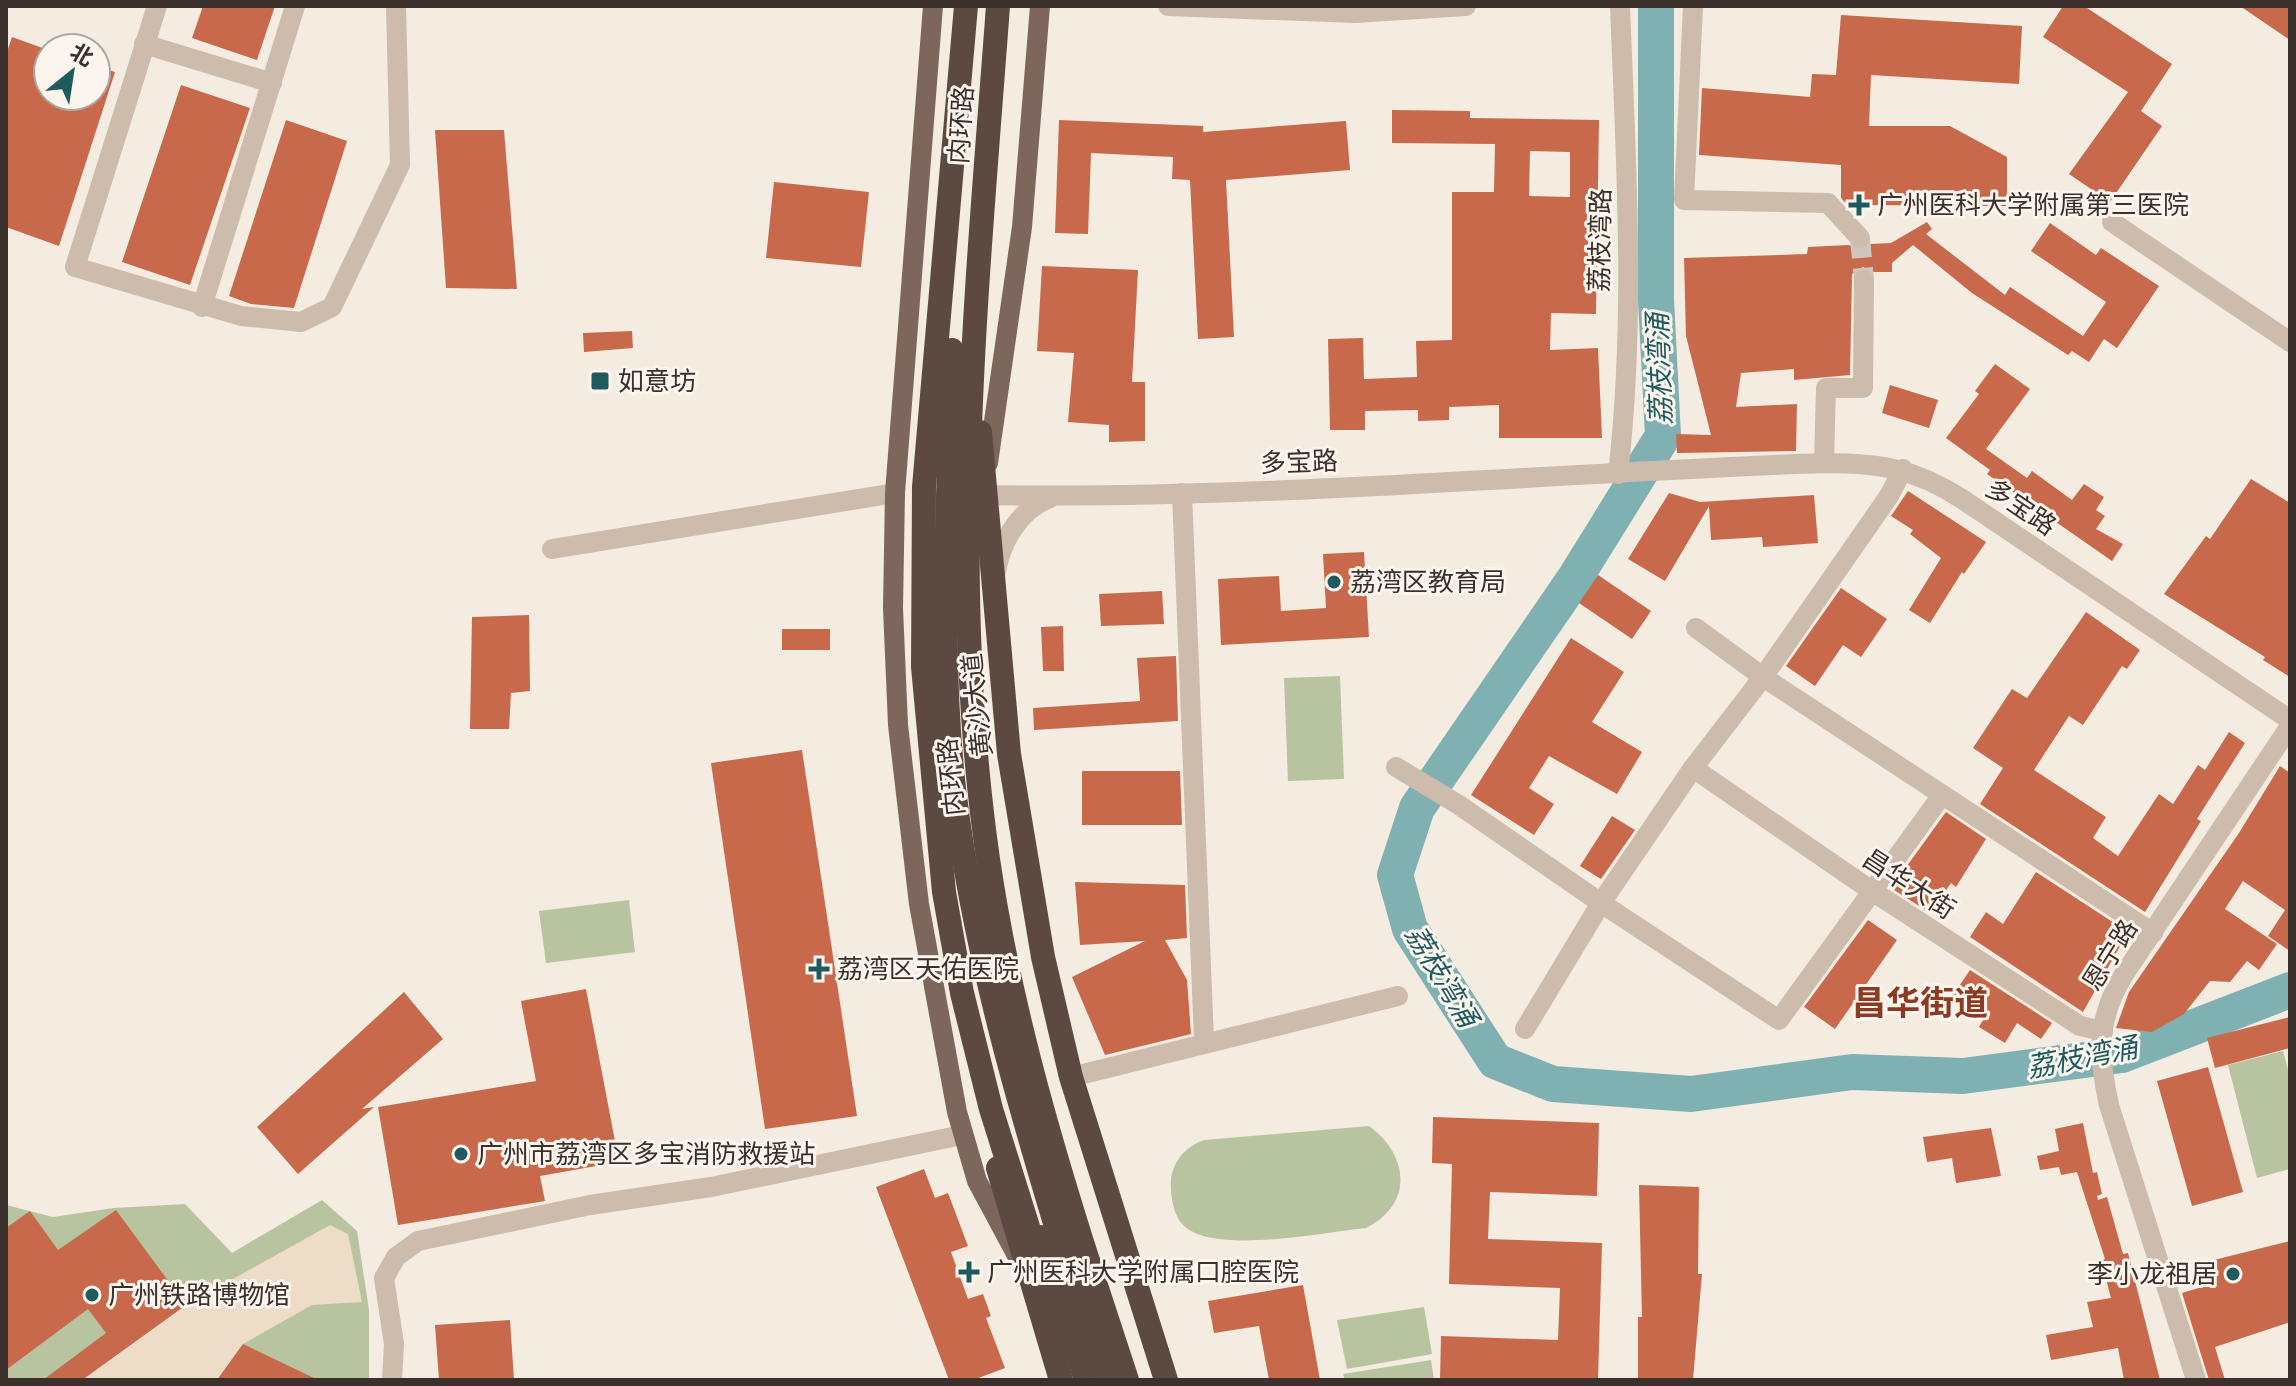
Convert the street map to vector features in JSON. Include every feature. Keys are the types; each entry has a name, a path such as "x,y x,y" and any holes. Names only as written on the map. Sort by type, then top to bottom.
{"highway":[{"name":"内环路","path":"966,6 924,487 921,615 944,892 977,1058 1075,1380"},
{"name":"黄沙大道","path":"924,447 966,6"},
{"name":"内环路","path":"998,6 967,461 967,603 972,707 988,858 1000,929 1078,1264 1127,1380"},
{"name":"黄沙大道","path":"1007,6 980,353 983,495 1009,754 1043,957 1071,1077 1166,1380"},
{"path":"951,204 952,362 945,526 955,795 998,1024 1078,1264 1104,1380"},
{"path":"926,745 947,727 977,723 1001,739 1009,754"},
{"name":"黄沙大道","path":"926,745 941,886 966,1028 1027,1275 1061,1380"},
{"path":"966,1028 1030,1205 1086,1380"}],"main road":[{"path":"933,6 895,493 893,608 900,748 919,904 962,1135 988,1205 1027,1275"},
{"path":"983,495 1022,227 1040,6"},
{"name":"黄沙大道","path":"924,447 919,625 926,745"}],"street":[{"path":"157,6 75,267 202,307 241,316 301,322 332,307 400,165 396,6"},
{"path":"202,307 295,6"},
{"path":"1168,6 1355,13 1466,6"},
{"name":"荔枝湾路","path":"1618,474 1627,368 1627,142 1620,6"},
{"path":"1693,6 1684,200 1828,203 1860,238"},
{"path":"144,44 272,83"},
{"path":"2112,222 2290,342"},
{"path":"1824,463 1826,388 1863,388 1864,280"},
{"path":"924,447 945,475 983,495"},
{"name":"多宝路","path":"983,495 1182,493 1824,463 1903,469 1925,476 1962,499 2290,723"},
{"path":"1525,1029 1601,903 1693,768 1763,677 1889,496 1903,469"},
{"path":"552,549 895,493"},
{"path":"1182,493 1204,1041"},
{"path":"994,584 1006,539 1036,503 1054,496"},
{"path":"1696,628 1763,677 2153,933"},
{"name":"恩宁路","path":"2196,1380 2127,1171 2101,1069 2105,1011 2111,997 2290,723"},
{"path":"900,748 926,745"},
{"name":"昌华大街","path":"1693,768 1872,891 2102,1038"},
{"path":"1402,771 1459,805 1779,1020 1942,795"},
{"path":"1071,1077 1204,1041 1398,996"},
{"path":"392,1380 394,1344 384,1278 396,1257 418,1241 590,1205 711,1187 962,1135"}],"green space":[{"path":"1340,676 1344,779 1288,781 1284,678"},
{"path":"629,900 635,952 546,963 539,911"},
{"path":"2283,1051 2290,1077 2290,1169 2257,1178 2228,1065"},
{"path":"1369,1126 1392,1151 1400,1179 1399,1193 1392,1206 1382,1218 1366,1228 1299,1237 1220,1239 1199,1235 1184,1226 1177,1216 1172,1198 1172,1173 1182,1155 1204,1140"},
{"path":"322,1200 357,1231 369,1310 369,1380 6,1380 6,1205 53,1217 114,1208 185,1204 232,1253"},
{"path":"1424,1307 1432,1354 1347,1369 1337,1320"},
{"path":"1431,1360 1434,1380 1345,1380 1343,1374"}],"shaded area":[{"path":"330,1225 348,1234 362,1302 312,1305 243,1344 217,1380 82,1380 186,1305"}],"building":[{"path":"203,6 275,6 257,60 192,38"},
{"path":"2063,6 2084,6 2172,64 2141,111 2162,126 2110,202 2069,174 2128,92 2043,37"},
{"path":"2240,6 2290,6 2290,40"},
{"path":"1841,15 2022,26 2019,84 1871,75 1869,126 1950,126 2007,157 2007,206 1865,205 1865,211 1852,210 1841,198 1841,165 1699,155 1702,88 1810,97 1812,74 1836,75"},
{"path":"12,37 32,44 32,112 102,112 59,246 6,227 6,55"},
{"path":"181,85 250,108 190,285 122,262"},
{"path":"1392,110 1470,111 1470,118 1599,120 1596,314 1551,313 1550,350 1598,348 1602,438 1499,438 1499,405 1449,407 1449,420 1418,421 1418,410 1365,411 1365,430 1330,430 1328,339 1363,338 1364,379 1417,377 1416,341 1452,340 1452,192 1494,192 1495,144 1392,143","holes":["1530,151 1570,152 1570,197 1529,196"]},
{"path":"286,120 347,141 294,308 251,304 229,296"},
{"path":"1059,120 1203,126 1203,132 1346,121 1350,170 1226,180 1234,337 1198,339 1190,180 1172,179 1173,157 1091,153 1088,234 1055,233"},
{"path":"435,130 504,130 517,289 446,288"},
{"path":"774,182 869,192 861,267 766,258"},
{"path":"1927,222 1932,229 1926,234 2005,295 2010,287 2083,336 2106,302 2031,251 2050,223 2096,255 2101,248 2159,286 2117,348 2104,339 2089,362 2072,351 2068,355 1972,293 1913,245 1892,263 1892,272 1874,272 1863,267 1852,274 1850,375 1794,380 1794,369 1741,373 1736,407 1797,404 1796,451 1677,453 1676,434 1711,435 1686,336 1684,258 1807,254 1808,247 1849,245 1862,251 1871,244 1891,243"},
{"path":"1042,266 1138,270 1132,382 1145,382 1145,441 1109,442 1109,425 1068,422 1074,353 1037,351"},
{"path":"632,331 633,348 584,352 583,333"},
{"path":"1995,364 2030,389 1986,449 2027,478 2032,471 2072,500 2084,484 2104,497 2096,510 2105,516 2096,529 2123,544 2112,561 1987,474 1990,470 1946,438 1979,394 1975,391"},
{"path":"1890,385 1938,400 1929,428 1882,413"},
{"path":"2251,479 2290,503 2290,677 2263,660 2265,657 2164,594 2206,536 2210,539"},
{"path":"1908,491 1986,542 1964,574 1962,572 1930,623 1909,610 1941,558 1910,534 1913,530 1891,516"},
{"path":"1669,493 1700,502 1814,495 1818,543 1763,547 1762,537 1711,540 1709,506 1665,581 1628,559"},
{"name":"荔湾区教育局","path":"1364,552 1369,637 1221,645 1218,579 1279,576 1281,611 1326,608 1323,554"},
{"path":"1598,575 1651,611 1632,639 1579,603"},
{"path":"1841,588 1887,619 1861,657 1843,645 1815,686 1786,666"},
{"path":"1162,591 1164,624 1101,626 1099,594"},
{"path":"2086,612 2140,650 2127,669 2122,666 2083,725 2069,716 2034,770 2106,817 2093,838 2118,856 2159,794 2173,804 2198,765 2205,770 2229,732 2245,743 2197,819 2201,821 2145,912 1980,804 2003,768 1973,748 2012,689 2027,698"},
{"path":"529,615 530,691 511,693 509,729 470,729 472,617"},
{"path":"1063,626 1064,671 1043,671 1041,627"},
{"path":"782,629 830,629 830,650 782,650"},
{"path":"1571,638 1624,672 1592,722 1642,752 1617,794 1549,756 1529,788 1554,804 1534,835 1471,795"},
{"path":"1176,656 1178,721 1034,730 1033,708 1140,701 1137,658"},
{"path":"802,750 857,1116 765,1129 711,763"},
{"path":"2280,766 2290,773 2290,951 2268,936 2285,910 2243,881 2225,909 2277,944 2259,970 2247,961 2230,982 2210,981 2184,1014 2152,1032 2116,1028 2129,992 2239,833"},
{"path":"1082,771 1180,771 1182,825 1082,825"},
{"path":"1946,812 1986,839 1956,887 1951,883 1930,913 1891,888"},
{"path":"1612,816 1635,830 1601,879 1580,866"},
{"path":"2036,872 2128,932 2083,1012 1970,937 1986,912 2003,924"},
{"path":"1075,882 1185,885 1187,938 1165,940 1187,980 1191,1034 1105,1055 1072,977 1145,941 1080,945"},
{"path":"1868,920 1897,940 1835,1029 1804,1007"},
{"path":"1970,970 2052,1023 2041,1039 2017,1023 2005,1043 1979,1027 1983,1020 1951,998"},
{"path":"586,989 619,1162 540,1176 545,1201 398,1225 378,1107 536,1081 521,1001"},
{"path":"404,992 443,1039 362,1109 374,1107 298,1174 257,1127"},
{"path":"2290,1017 2290,1048 2215,1068 2207,1038"},
{"path":"2208,1067 2243,1192 2192,1206 2157,1081"},
{"path":"1433,1117 1599,1123 1597,1196 1490,1192 1488,1239 1602,1243 1598,1380 1440,1380 1441,1336 1558,1340 1560,1288 1449,1284 1452,1164 1432,1163"},
{"path":"2083,1123 2093,1173 2097,1172 2102,1194 2097,1196 2098,1200 2107,1197 2123,1254 2128,1253 2160,1380 2124,1380 2118,1348 2051,1360 2046,1335 2093,1327 2087,1302 2111,1298 2101,1260 2105,1259 2077,1172 2061,1175 2059,1167 2040,1170 2037,1156 2059,1151 2055,1129"},
{"path":"1991,1128 2001,1176 1956,1183 1952,1158 1927,1162 1923,1137"},
{"path":"924,1169 935,1198 948,1193 968,1246 951,1252 968,1299 983,1294 991,1316 986,1318 1005,1368 973,1380 949,1380 876,1187"},
{"path":"1639,1185 1699,1187 1698,1274 1702,1274 1693,1380 1638,1380 1638,1317 1642,1317"},
{"name":"广州铁路博物馆","path":"116,1210 186,1305 82,1380 43,1380 106,1333 88,1309 6,1370 6,1228 30,1211 58,1250"},
{"path":"2290,1241 2290,1322 2215,1347 2225,1380 2209,1380 2182,1293 2212,1284 2206,1262"},
{"path":"1303,1285 1320,1380 1269,1380 1259,1326 1214,1333 1208,1301"},
{"path":"510,1320 514,1380 439,1380 435,1325"},
{"path":"243,1344 318,1380 217,1380"}],"waterway":[{"name":"荔枝湾涌","path":"1656,6 1656,300 1663,436 1575,578 1417,808 1395,875 1410,929 1495,1061 1553,1084 1691,1094 1852,1072 1963,1076 2122,1055 2290,990"}],"tunnel":[{"path":"1860,238 1864,280"}],"place":[{"name":"广州医科大学附属第三医院","path":"1859,205"},
{"name":"如意坊","path":"600,381"},
{"name":"荔湾区教育局","path":"1334,582"},
{"name":"荔湾区天佑医院","path":"819,969"},
{"name":"广州市荔湾区多宝消防救援站","path":"461,1154"},
{"name":"广州医科大学附属口腔医院","path":"969,1272"},
{"name":"李小龙祖居","path":"2233,1274"},
{"name":"广州铁路博物馆","path":"92,1295"}],"district":[{"name":"昌华街道","path":"1920,1003"}]}
